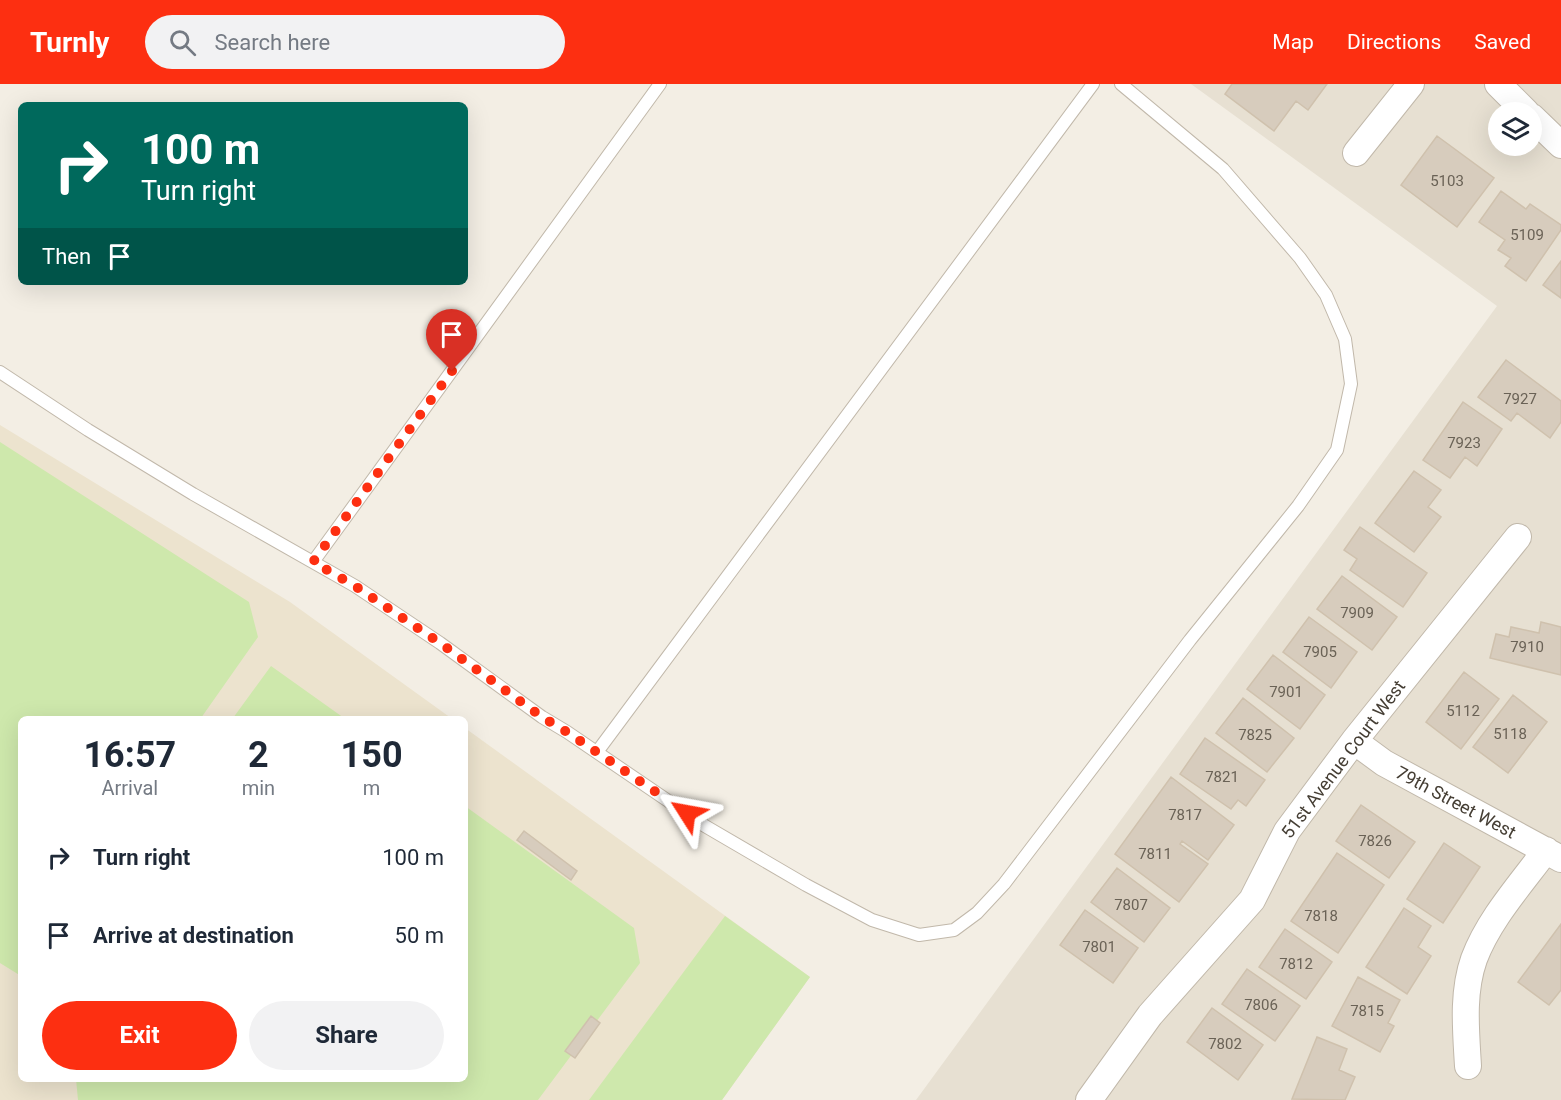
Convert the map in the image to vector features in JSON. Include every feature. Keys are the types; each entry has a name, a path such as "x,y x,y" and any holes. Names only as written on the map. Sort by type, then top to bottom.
{"street":[{"path":"1356,153 1411,84"},
{"path":"1498,84 1516,102"},
{"path":"1542,127 1561,146"},
{"name":"51st Avenue Court West","path":"1089,1100 1150,1015 1252,900 1287,831 1354,741 1518,537"},
{"name":"79th Street West","path":"1354,741 1384,763 1553,855"},
{"path":"1468,1066 1466,1022 1468,989 1474,960 1503,908 1553,855"}],"lane":[{"path":"313,562 660,84"},
{"path":"597,753 1093,84"},
{"path":"0,372 88,430 193,494 355,586 440,643 542,717 705,826 806,885 872,920 919,935 954,930 977,913 1031,851 1190,640 1298,506 1337,450 1351,384 1346,339 1326,295 1300,258 1223,169 1121,84"}],"shaded area":[{"path":"1191,84 1561,84 1561,1100 916,1100 1497,306"},
{"path":"0,425 290,602 448,716 18,716 18,1082 468,1082 468,730 810,977 722,1100 0,1100"}],"green space":[{"path":"0,442 249,602 258,637 202,716 18,716 18,974 0,963"},
{"path":"271,666 341,716 234,716"},
{"path":"468,808 634,928 640,963 538,1100 78,1100 76,1082 468,1082"},
{"path":"725,916 810,977 722,1100 589,1100"}],"building":[{"path":"1232,84 1327,84 1308,110 1296,101 1274,131 1225,94"},
{"path":"1437,136 1494,178 1457,227 1401,185"},
{"path":"1501,191 1526,209 1530,204 1561,225 1561,230 1526,281 1505,266 1511,258 1498,250 1505,240 1479,222"},
{"path":"1561,261 1561,298 1543,285"},
{"path":"1506,360 1561,401 1561,422 1550,438 1517,413 1511,421 1478,397"},
{"path":"1463,402 1502,429 1477,466 1465,457 1450,478 1423,460"},
{"path":"1414,471 1441,490 1428,507 1441,517 1414,552 1375,523"},
{"path":"1360,527 1427,573 1403,607 1350,570 1357,559 1344,550"},
{"path":"1342,576 1397,617 1372,650 1317,609"},
{"path":"1309,617 1357,652 1331,688 1283,652"},
{"path":"1541,622 1561,627 1561,675 1490,658 1496,634 1509,637 1511,627 1539,633"},
{"path":"1273,655 1325,695 1300,729 1247,689"},
{"path":"1464,672 1499,699 1461,749 1426,722"},
{"path":"1513,695 1547,722 1508,773 1473,747"},
{"path":"1243,698 1294,738 1267,772 1216,733"},
{"path":"1205,738 1265,780 1246,806 1238,800 1231,809 1180,774"},
{"path":"1171,777 1234,825 1208,860 1182,841 1180,844 1208,864 1179,902 1115,854"},
{"path":"1361,805 1415,842 1389,878 1336,841"},
{"path":"524,831 577,871 571,880 517,840"},
{"path":"1444,843 1480,867 1443,923 1407,899"},
{"path":"1337,853 1384,885 1338,953 1291,921"},
{"path":"1117,868 1170,908 1144,942 1091,902"},
{"path":"1404,908 1431,926 1418,947 1431,956 1407,994 1366,967"},
{"path":"1085,910 1138,948 1113,983 1060,945"},
{"path":"1561,924 1561,990 1549,1005 1518,982"},
{"path":"1285,929 1332,962 1306,999 1259,967"},
{"path":"1247,969 1300,1006 1275,1041 1222,1004"},
{"path":"1358,977 1400,1000 1388,1023 1394,1026 1380,1052 1332,1026"},
{"path":"1212,1008 1263,1045 1238,1080 1187,1042"},
{"path":"591,1016 600,1023 575,1058 565,1051"},
{"path":"1317,1037 1347,1049 1339,1070 1355,1077 1345,1100 1292,1099"}],"route":[{"path":"452,371 313,562 355,586 440,643 542,717 687,813"}]}
